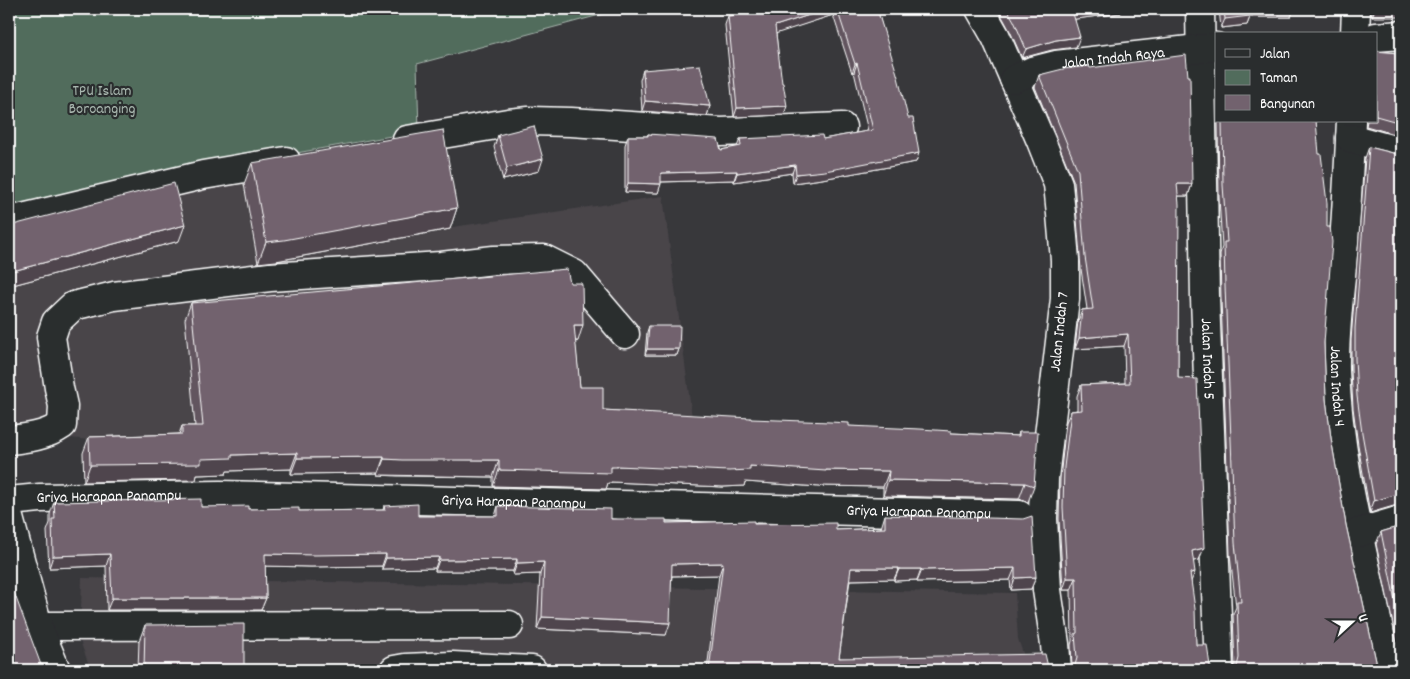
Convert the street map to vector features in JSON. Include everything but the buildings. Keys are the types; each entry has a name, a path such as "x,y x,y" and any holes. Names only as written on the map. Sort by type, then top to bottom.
{"street":[{"name":"Jalan Indah 7","path":"980,9 996,37 1058,184 1065,260 1065,299 1044,478 1043,518 1047,590 1057,670"},
{"name":"Jalan Indah 5","path":"1200,9 1208,48 1205,298 1219,670"},
{"path":"1356,9 1356,32"},
{"path":"1378,37 1401,36"},
{"name":"Jalan Indah Raya","path":"1014,79 1032,71 1056,65 1208,48"},
{"path":"386,144 529,121 720,132 842,127"},
{"path":"1350,129 1401,152"},
{"name":"Jalan Indah 4","path":"1350,129 1344,243 1336,324 1335,370 1338,415 1358,533 1391,655"},
{"path":"9,221 203,175 309,157"},
{"path":"9,440 36,437 51,432 62,424 64,406 59,388 51,338 56,322 73,306 114,296 270,277 394,270 494,260 544,259 574,274 625,334"},
{"name":"Griya Harapan Panampu","path":"9,501 40,498 220,495 1019,515"},
{"path":"9,518 38,626 56,670"},
{"path":"1358,533 1401,520"},
{"path":"38,626 509,625"},
{"path":"394,670 452,666 532,670"}],"shaded area":[{"path":"425,151 446,228 663,196 694,433 121,443 9,432 9,230 221,181"},
{"path":"82,578 1015,593 1018,639 1029,670 91,670 80,641"}],"green space":[{"name":"TPU Islam Boroanging","path":"9,9 622,9 417,64 419,131 163,177 9,227"}]}
